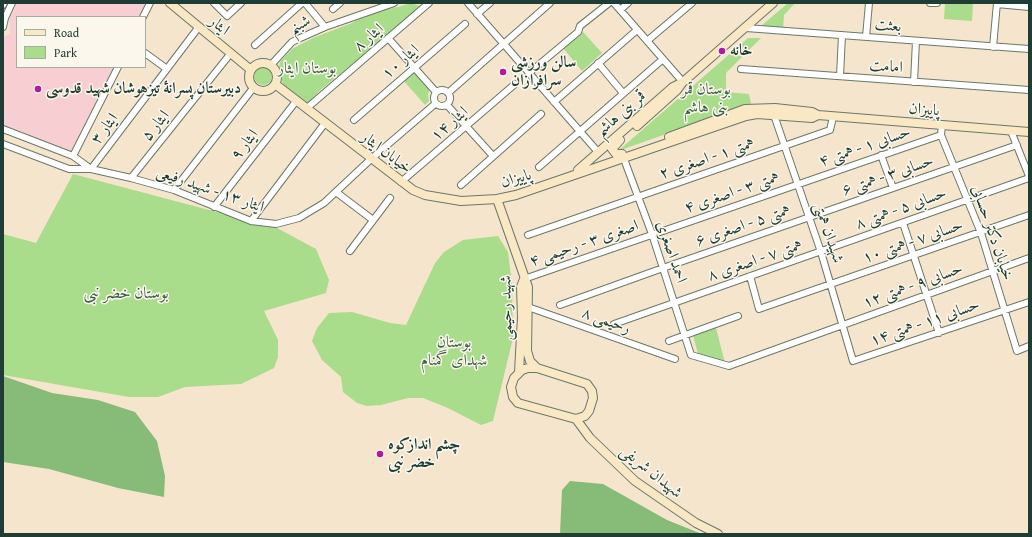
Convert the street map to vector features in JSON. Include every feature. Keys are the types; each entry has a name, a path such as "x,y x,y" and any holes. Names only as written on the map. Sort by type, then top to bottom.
{"main road":[{"name":"ایثار","path":"170,3 250,70"},
{"name":"قمر بنی هاشم","path":"622,156 613,152 613,146 773,3"},
{"path":"262,62 271,65 276,72 275,84 265,91 254,87 249,77 250,70 262,62"},
{"name":"قمر بنی هاشم","path":"578,170 673,87 683,82"},
{"name":"خیابان ایثار","path":"275,84 401,182 425,195 445,199 461,200 498,199"},
{"name":"پاییزان","path":"498,199 516,195 745,109 812,118 818,115 1029,132"},
{"name":"پاییزان","path":"498,199 622,156"},
{"name":"شهید رحیمی","path":"498,199 524,279 521,287 522,317 519,372 514,378 511,387 513,397 518,403 576,419"},
{"path":"524,279 528,287 527,351 530,361 536,368"},
{"path":"519,372 528,368 536,368 587,384 592,391 593,398 589,411 585,416 576,419"},
{"name":"شهیدان شریفی","path":"576,419 590,438 635,481 684,515 718,534"}],"street":[{"path":"3,27 5,18 12,3"},
{"path":"144,16 150,3"},
{"path":"214,3 227,16 241,3"},
{"path":"255,45 303,3 324,27"},
{"path":"333,9 340,3"},
{"name":"شبنم","path":"271,65 292,42 324,27 394,3"},
{"name":"ایثار ۸","path":"307,108 429,3"},
{"path":"468,3 598,152"},
{"path":"478,14 490,3"},
{"path":"448,92 550,3"},
{"path":"529,73 578,32 580,26 609,3"},
{"path":"614,3 683,82"},
{"path":"620,10 628,3"},
{"path":"647,41 684,6 692,3"},
{"path":"866,37 869,3"},
{"path":"930,3 937,4"},
{"path":"993,47 997,4 1029,7"},
{"name":"ایثار ۱۰","path":"354,120 464,24"},
{"name":"ایثار ۳","path":"90,169 198,28"},
{"name":"بعثت","path":"746,28 1029,49"},
{"path":"554,102 637,30"},
{"path":"840,76 842,35"},
{"path":"388,38 436,92"},
{"path":"914,82 916,41"},
{"path":"146,54 166,69"},
{"name":"ایثار ۵","path":"131,178 231,54"},
{"path":"539,167 663,59"},
{"path":"598,64 623,93"},
{"path":"73,156 117,68"},
{"name":"امامت","path":"741,69 1029,90"},
{"name":"ایثار ۱۴","path":"401,182 515,84"},
{"path":"174,190 254,87"},
{"path":"436,92 444,90 448,92"},
{"path":"436,92 434,99 435,104 440,106 447,105"},
{"path":"447,105 450,99 448,92"},
{"name":"ایثار ۹","path":"214,207 297,100"},
{"name":"ایثار ۱۳ - شهید رفیعی","path":"3,144 69,169 90,169 131,178 174,190 252,221 276,224 299,218 324,203 371,159 435,104"},
{"path":"447,105 493,156"},
{"name":"شهیدان همتی","path":"775,112 785,147 832,284 853,361"},
{"path":"461,184 541,114"},
{"name":"همتی ۱ - اصغری ۲","path":"528,235 638,196 785,147 830,130 833,117"},
{"path":"252,221 326,123"},
{"name":"خیابان دکتر حسابی","path":"942,125 941,134 981,232 1017,351 1029,346"},
{"name":"ایثار ۱۳ - شهید رفیعی","path":"3,129 73,156 90,169"},
{"path":"1011,131 1029,177"},
{"name":"حسابی ۱ - همتی ۴","path":"798,184 941,134"},
{"name":"حسابی ۳ - همتی ۶","path":"809,218 1017,145"},
{"path":"881,155 893,188"},
{"name":"احمد اصغری","path":"622,156 652,234 691,355"},
{"name":"حسابی ۵ - همتی ۸","path":"821,252 1029,177"},
{"name":"همتی ۳ - اصغری ۴","path":"652,234 798,184"},
{"path":"336,192 373,220"},
{"path":"350,252 390,198"},
{"name":"حسابی ۷ - همتی ۱۰","path":"750,276 759,309 1029,215"},
{"name":"همتی ۵ - اصغری ۶","path":"560,305 809,218"},
{"path":"903,223 938,333"},
{"name":"اصغری ۳ - رحیمی ۴","path":"524,279 652,234"},
{"name":"همتی ۷ - اصغری ۸","path":"614,324 821,252"},
{"name":"حسابی ۹ - همتی ۱۲","path":"691,355 729,366 1029,258"},
{"name":"حسابی ۱۱ - همتی ۱۴","path":"853,361 1029,302"},
{"name":"رحیمی ۸","path":"528,307 675,359"},
{"path":"669,341 738,316"}],"shaded area":[{"name":"دبیرستان پسرانهٔ تیزهوشان شهید قدوسی","path":"17,3 146,3 140,16 16,16 16,68 115,68 73,154 3,126 3,37 10,34 9,20"}],"green space":[{"name":"بوستان ایثار","path":"411,3 422,7 318,92 309,104 283,84 279,68 280,62 292,49 313,38 352,23 370,11 398,7"},
{"path":"788,3 795,3 784,15 783,29 761,26"},
{"path":"945,3 973,3 972,21 944,19"},
{"path":"583,32 602,53 582,71 563,48"},
{"name":"بوستان قمر بنی هاشم","path":"748,38 761,38 726,73 726,92 749,94 751,104 618,151"},
{"path":"263,67 269,70 272,76 269,82 263,85 257,82 254,76 257,70"},
{"path":"415,72 429,90 429,101 425,105 403,80"},
{"name":"بوستان خضر نبی","path":"73,174 277,228 316,249 329,280 326,293 264,311 278,340 278,357 274,368 241,384 185,387 158,397 129,397 3,375 3,234 36,243"},
{"name":"بوستان شهدای گمنام","path":"498,236 508,252 512,284 513,338 493,421 481,425 448,408 423,398 408,398 381,405 367,406 357,403 343,392 341,377 322,360 312,341 317,328 329,313 352,312 390,323 406,325 435,263 444,252 463,240"},
{"path":"716,328 725,363 698,354 693,335"},
{"path":"3,376 52,393 98,400 135,412 157,441 165,476 164,497 118,488 49,469 3,462"},
{"path":"570,481 603,484 667,520 702,534 560,534 562,490"}],"place":[{"name":"خانه","path":"722,51"},
{"name":"سالن ورزشی سرافرازان","path":"503,72"},
{"name":"دبیرستان پسرانهٔ تیزهوشان شهید قدوسی","path":"38,89"},
{"name":"چشم اندازکوه خضر نبی","path":"380,454"}]}
